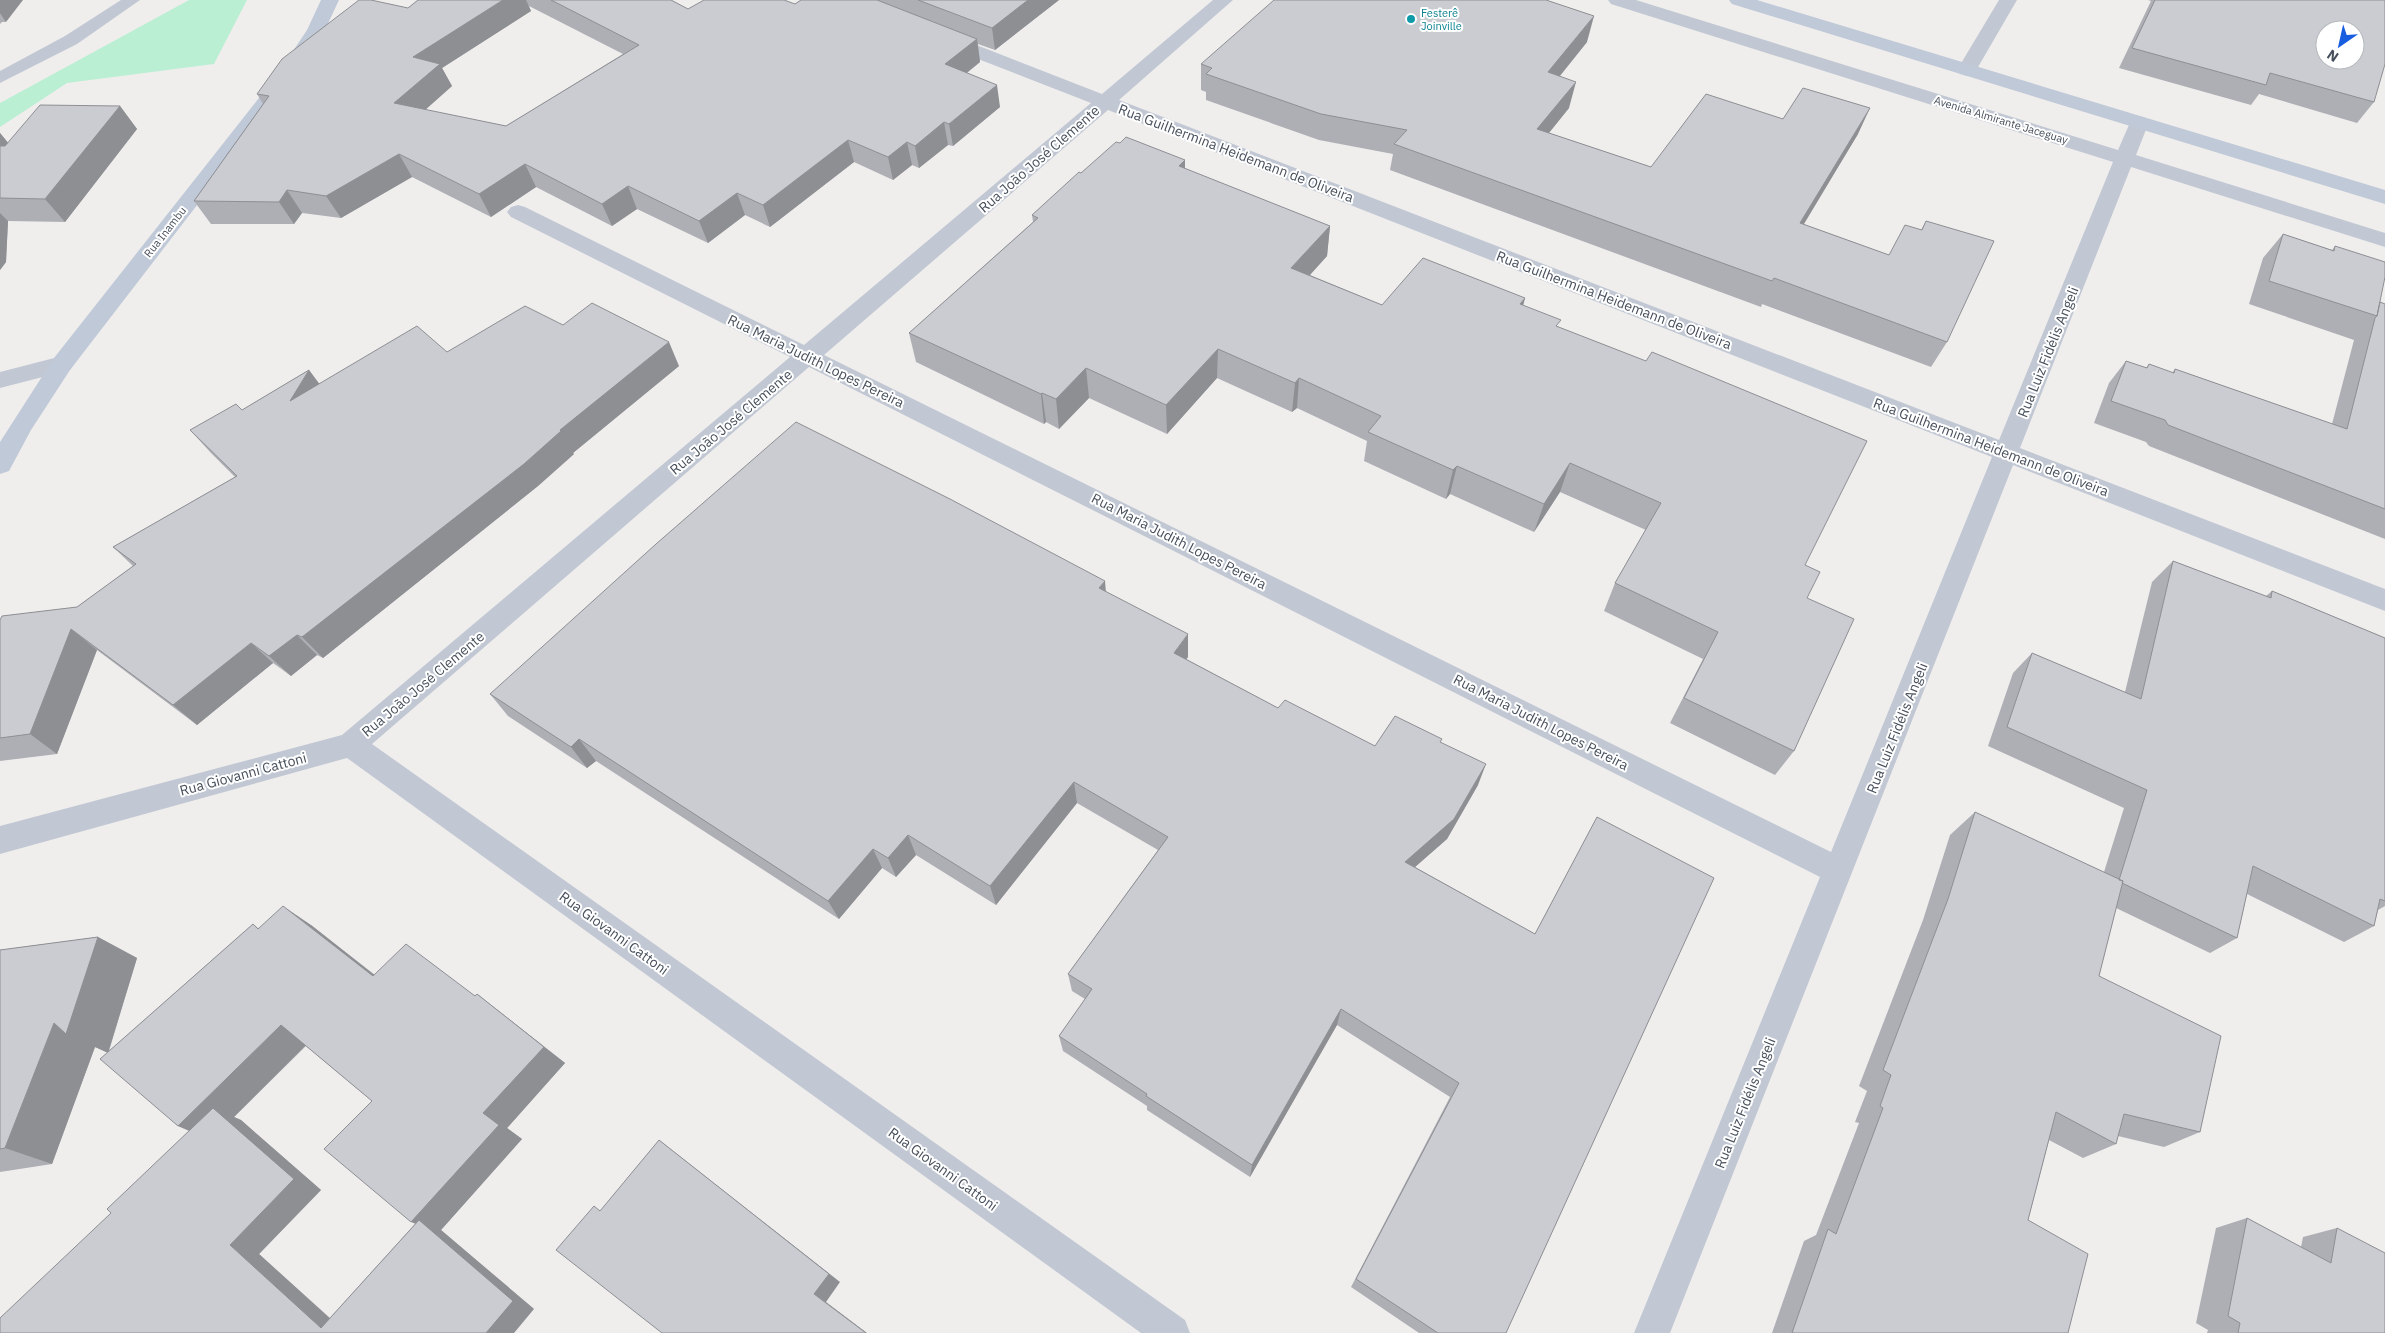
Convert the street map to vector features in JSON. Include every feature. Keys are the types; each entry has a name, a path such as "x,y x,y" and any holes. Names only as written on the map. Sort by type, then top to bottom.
{"street":[{"name":"Rua Inambu","path":"0,465 21,426 62,364 285,78 316,30 330,0"},
{"name":"Rua João José Clemente","path":"351,745 808,357 1224,0"},
{"name":"Avenida Almirante Jaceguay","path":"1617,0 2385,240"},
{"path":"1738,0 2385,197"},
{"path":"1966,70 2008,0"},
{"name":"Rua Guilhermina Heidemann de Oliveira","path":"924,32 2385,600"},
{"name":"Rua Luiz Fidélis Angeli","path":"1652,1333 2008,453 2139,122"},
{"name":"Rua Maria Judith Lopes Pereira","path":"518,212 1839,871"},
{"path":"0,380 62,364"},
{"name":"Rua Giovanni Cattoni","path":"0,840 351,745 1172,1333"}],"lane":[{"path":"0,78 71,40 132,0"}],"green space":[{"path":"189,0 247,0 214,64 67,83 0,127 0,103"}],"building":[{"path":"359,0 371,0 408,8 418,0 503,0 413,57 440,64 394,103 506,126 639,45 551,0 671,0 688,9 704,0 784,0 795,4 801,0 877,0 977,39 945,64 997,85 949,124 944,122 915,146 907,142 888,157 848,140 763,205 737,193 699,221 628,186 602,204 525,164 479,194 399,154 326,196 287,190 279,202 194,201 269,96 257,94 282,59"},
{"path":"918,0 1028,0 992,28"},
{"path":"1274,0 1546,0 1594,16 1548,72 1576,82 1537,129 1651,167 1706,94 1783,119 1803,88 1870,108 1800,223 1889,255 1905,225 1922,230 1926,221 1994,241 1947,342 1774,278 1772,281 1394,144 1407,130 1321,114 1206,74 1212,68 1201,64"},
{"path":"2155,0 2385,0 2385,64 2374,102 2270,73 2266,85 2132,48"},
{"path":"40,105 120,106 45,199 0,198 0,146 5,146"},
{"path":"1126,137 1185,160 1179,166 1330,226 1291,268 1382,305 1423,258 1525,298 1520,304 1561,320 1556,326 1646,361 1652,352 1867,441 1805,565 1820,572 1807,598 1854,619 1794,751 1684,698 1718,632 1615,583 1661,503 1570,463 1544,504 1457,466 1453,470 1368,432 1381,416 1299,378 1295,383 1218,349 1166,405 1086,368 1056,399 1041,394 909,333 1038,218 1032,215 1079,172 1081,173 1116,142 1120,143"},
{"path":"2283,234 2334,251 2335,246 2385,262 2385,277 2377,316 2269,281"},
{"path":"2380,302 2385,304 2385,509 2168,425 2165,420 2111,401 2126,361 2147,368 2149,364 2174,373 2175,369 2347,429"},
{"path":"592,303 669,342 560,430 524,464 302,637 297,635 269,656 251,643 173,705 71,629 30,734 0,738 0,620 2,616 77,607 136,564 113,547 237,476 190,430 236,404 242,410 309,370 290,401 417,326 447,352 525,306 563,325"},
{"path":"796,422 950,499 1105,581 1099,588 1188,634 1174,653 1278,708 1285,700 1375,746 1395,716 1442,739 1440,742 1486,764 1454,819 1405,862 1535,934 1597,817 1714,878 1506,1333 1438,1333 1356,1279 1459,1083 1341,1009 1252,1165 1146,1096 1147,1094 1059,1036 1092,989 1068,974 1168,837 1074,782 990,886 908,835 888,858 873,849 828,901 579,739 571,747 490,694 656,544"},
{"path":"2173,561 2271,598 2272,591 2385,638 2385,901 2380,899 2374,926 2253,866 2237,938 2122,883 2123,881 2119,880 2147,790 2007,727 2032,653 2141,699"},
{"path":"1975,812 2123,881 2099,976 2221,1036 2200,1132 2124,1114 2116,1144 2056,1112 2028,1220 2088,1254 2068,1333 1792,1333 1828,1229 1836,1234 1883,1108 1880,1106 1891,1075 1883,1070 1948,899"},
{"path":"283,906 373,976 406,944 475,996 477,994 544,1047 483,1113 499,1125 411,1222 324,1149 372,1101 281,1025 178,1126 100,1059 253,924 258,929"},
{"path":"98,937 66,1034 54,1023 5,1148 0,1149 0,950"},
{"path":"213,1108 294,1179 230,1245 321,1328 419,1220 513,1301 486,1333 0,1333 0,1318 111,1213 107,1209"},
{"path":"659,1140 829,1274 814,1294 866,1333 662,1333 556,1250 594,1206 600,1211"},
{"path":"2247,1218 2331,1263 2337,1228 2385,1253 2385,1333 2238,1333 2240,1323 2228,1316"}],"place":[{"name":"Festerê Joinville","path":"1411,19"}]}
